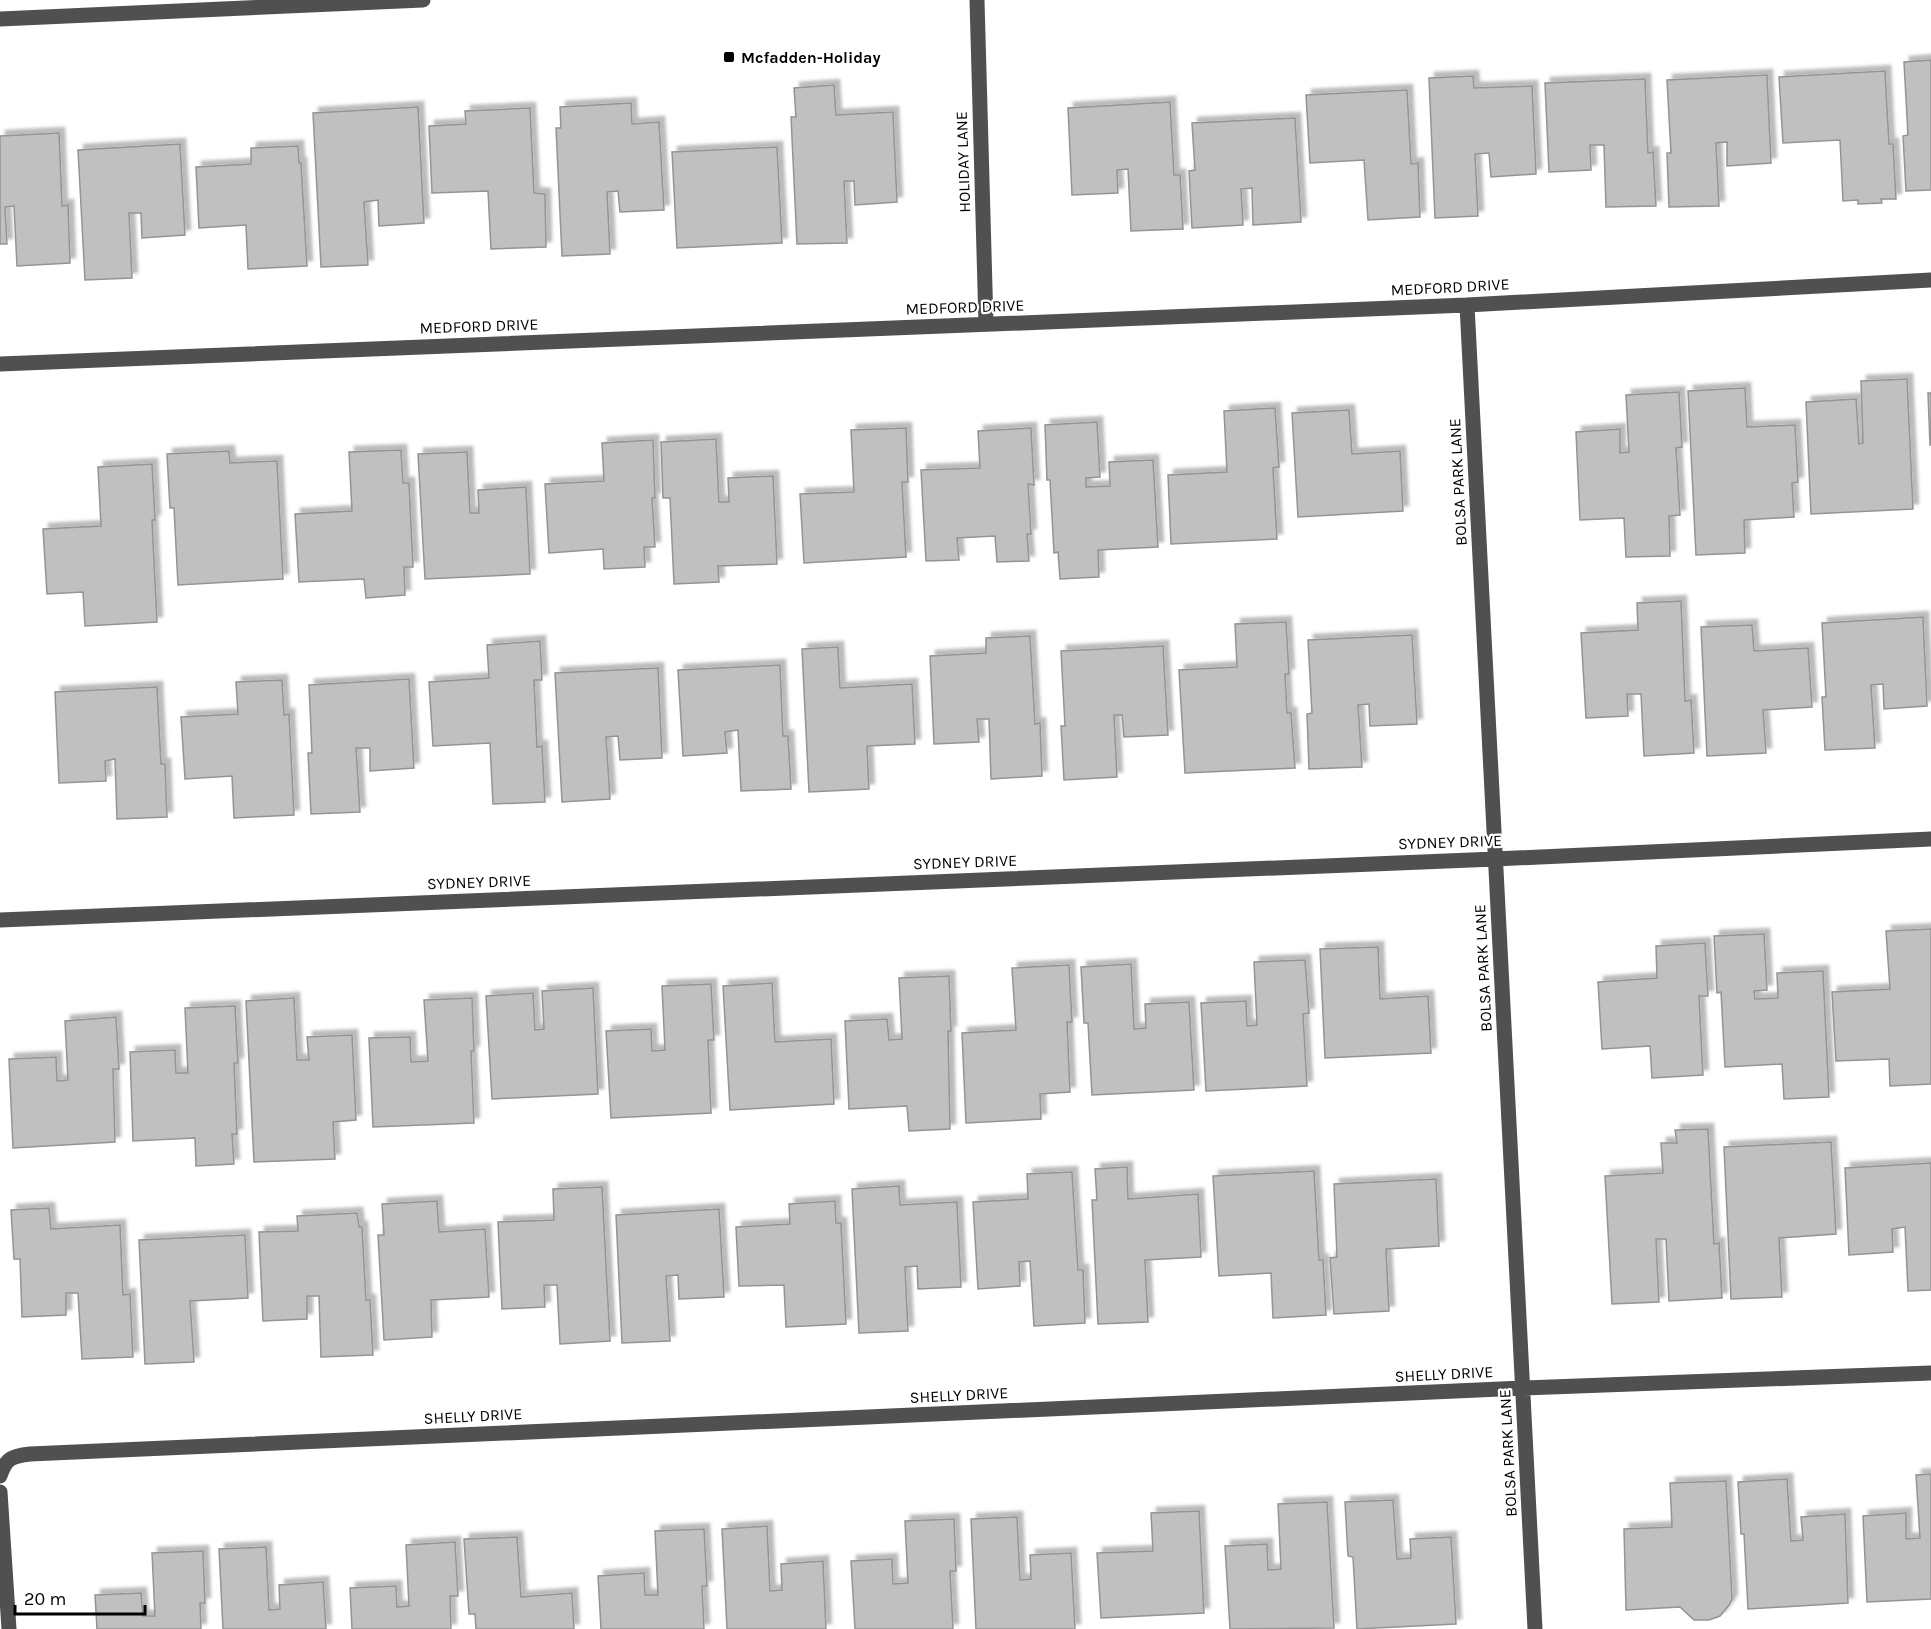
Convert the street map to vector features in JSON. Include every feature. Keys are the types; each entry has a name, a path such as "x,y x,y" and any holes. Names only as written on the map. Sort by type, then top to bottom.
{"street":[{"path":"0,19 423,0"},
{"name":"HOLIDAY LANE","path":"977,0 986,324"},
{"name":"MEDFORD DRIVE","path":"0,364 1467,305 1931,280"},
{"name":"BOLSA PARK LANE","path":"1467,305 1535,1629"},
{"name":"SYDNEY DRIVE","path":"0,920 1931,839"},
{"name":"SHELLY DRIVE","path":"0,1476 3,1466 13,1456 30,1454 1523,1388 1931,1373"},
{"path":"0,1492 9,1629"}],"building":[{"path":"1931,60 1931,190 1906,191 1903,136 1908,135 1904,62"},
{"path":"1885,71 1889,144 1893,144 1896,199 1881,199 1882,203 1858,204 1858,200 1843,201 1840,140 1783,143 1779,77"},
{"path":"1767,75 1771,163 1727,166 1727,142 1716,143 1719,206 1669,207 1667,153 1671,153 1667,80"},
{"path":"1473,76 1474,88 1532,86 1536,174 1491,177 1489,153 1475,154 1478,216 1435,218 1429,78"},
{"path":"1645,79 1648,153 1653,152 1656,206 1606,207 1604,145 1590,145 1591,170 1549,172 1545,83"},
{"path":"834,85 836,115 893,112 897,202 855,205 854,181 844,181 847,243 797,244 791,117 796,117 794,88"},
{"path":"1407,90 1411,164 1418,163 1420,217 1368,220 1364,160 1310,163 1306,95"},
{"path":"1170,102 1174,175 1180,175 1183,229 1131,231 1128,169 1117,170 1118,193 1072,195 1068,108"},
{"path":"631,103 632,124 659,122 664,210 620,212 618,191 607,192 610,254 562,256 556,128 561,128 560,107"},
{"path":"418,107 424,223 379,226 378,200 364,202 368,265 321,267 313,113"},
{"path":"530,108 534,193 545,194 546,247 491,249 488,191 432,193 429,126 466,124 465,111"},
{"path":"1295,118 1301,222 1253,225 1252,188 1241,189 1243,225 1192,228 1189,171 1195,170 1192,123"},
{"path":"59,133 62,206 68,205 70,263 17,266 14,206 5,207 7,244 0,244 0,136"},
{"path":"180,144 185,235 142,238 141,213 129,213 132,278 85,280 78,150"},
{"path":"298,146 307,266 248,269 246,225 199,228 196,167 251,164 251,148"},
{"path":"777,147 782,243 677,248 672,152"},
{"path":"1907,379 1913,509 1811,514 1806,402 1856,399 1859,444 1863,443 1861,381"},
{"path":"1745,388 1747,427 1795,425 1798,482 1792,483 1794,517 1744,520 1745,553 1696,555 1688,391"},
{"path":"1679,392 1682,447 1676,448 1680,515 1669,516 1670,556 1626,557 1624,518 1580,520 1576,432 1620,429 1620,453 1629,452 1626,395"},
{"path":"1928,393 1931,393 1931,445 1930,445"},
{"path":"1275,408 1279,467 1273,468 1277,539 1171,544 1168,475 1227,472 1224,411"},
{"path":"1349,410 1352,454 1400,451 1403,511 1298,517 1292,413"},
{"path":"1097,422 1100,477 1086,478 1086,487 1110,486 1109,462 1153,460 1158,547 1098,550 1099,577 1060,579 1058,552 1054,553 1050,480 1047,480 1045,425"},
{"path":"906,428 908,482 902,482 906,557 804,563 800,494 854,492 851,430"},
{"path":"1031,428 1034,485 1028,484 1031,534 1027,534 1029,561 997,562 995,536 957,538 959,560 926,561 921,470 980,468 978,431"},
{"path":"716,439 719,502 729,502 728,478 773,476 777,564 718,566 719,582 674,584 670,498 663,498 661,442"},
{"path":"653,440 655,498 652,498 655,547 644,547 645,567 604,569 603,549 549,553 545,484 604,481 602,443"},
{"path":"401,450 403,483 409,483 413,567 404,567 405,595 366,598 364,579 299,582 295,514 352,511 349,452"},
{"path":"229,451 230,463 277,461 283,579 178,585 174,508 170,508 167,454"},
{"path":"467,452 470,513 479,513 478,490 526,487 530,574 425,579 418,454"},
{"path":"152,464 157,622 85,626 83,592 47,594 43,529 101,526 98,467"},
{"path":"1681,601 1685,701 1691,700 1694,753 1644,756 1641,694 1627,694 1628,716 1586,718 1581,633 1638,630 1637,603"},
{"path":"1923,617 1927,706 1884,709 1883,684 1871,685 1875,748 1825,750 1822,697 1826,697 1822,623"},
{"path":"1286,622 1289,674 1285,674 1287,713 1291,713 1295,768 1185,773 1179,670 1237,667 1235,624"},
{"path":"1752,625 1754,651 1808,648 1812,707 1763,710 1766,753 1707,756 1701,627"},
{"path":"1412,635 1417,724 1370,726 1369,704 1358,705 1362,767 1309,769 1307,714 1312,713 1308,640"},
{"path":"1030,636 1035,724 1040,723 1042,776 991,779 989,719 977,719 979,742 934,744 930,656 986,653 986,638"},
{"path":"540,641 542,680 534,680 537,747 542,746 545,802 493,804 490,743 433,746 429,682 489,678 487,645"},
{"path":"1163,646 1168,735 1124,737 1122,715 1114,715 1117,777 1064,780 1061,726 1065,726 1061,651"},
{"path":"838,647 840,688 912,684 915,744 867,746 869,789 809,792 802,649"},
{"path":"780,665 783,736 788,736 791,789 741,791 738,730 725,732 727,753 683,756 678,670"},
{"path":"658,668 662,758 620,760 618,736 606,737 610,799 562,802 555,673"},
{"path":"409,679 414,768 370,771 370,748 356,748 360,812 311,814 308,753 312,753 309,685"},
{"path":"282,680 284,715 289,714 294,815 234,818 232,776 185,779 181,717 238,714 236,682"},
{"path":"157,687 161,764 165,764 167,817 117,819 115,759 105,761 106,781 59,783 55,692"},
{"path":"1931,929 1931,1084 1890,1086 1889,1059 1836,1061 1832,992 1890,989 1886,931"},
{"path":"1764,934 1767,990 1754,991 1755,999 1778,998 1777,973 1823,971 1829,1097 1784,1099 1782,1064 1725,1067 1721,992 1717,993 1714,936"},
{"path":"1705,943 1708,996 1699,996 1703,1075 1652,1078 1650,1046 1602,1049 1598,982 1657,978 1656,946"},
{"path":"1378,947 1380,999 1428,996 1431,1053 1325,1058 1320,949"},
{"path":"1305,960 1309,1013 1303,1014 1307,1086 1206,1091 1201,1003 1246,1001 1247,1026 1257,1025 1254,962"},
{"path":"1131,964 1134,1029 1146,1028 1145,1004 1189,1002 1194,1090 1092,1095 1088,1023 1084,1023 1081,967"},
{"path":"1069,965 1072,1022 1067,1022 1070,1092 1040,1094 1041,1119 966,1123 962,1033 1016,1030 1012,968"},
{"path":"949,976 950,1129 909,1131 907,1106 849,1109 845,1021 887,1019 889,1040 902,1039 899,978"},
{"path":"772,983 775,1042 831,1039 834,1104 730,1110 723,986"},
{"path":"711,984 714,1040 708,1040 711,1113 611,1118 606,1031 651,1029 652,1051 665,1050 662,986"},
{"path":"593,988 598,1094 492,1099 486,996 533,993 535,1030 544,1029 542,991"},
{"path":"294,998 297,1060 309,1060 307,1037 352,1035 356,1120 333,1122 335,1159 254,1162 246,1001"},
{"path":"472,998 474,1051 471,1051 474,1123 373,1127 369,1038 410,1037 411,1062 428,1061 424,1000"},
{"path":"235,1006 238,1063 234,1063 237,1134 232,1134 234,1164 196,1166 195,1138 133,1141 130,1052 175,1050 176,1073 188,1073 185,1008"},
{"path":"116,1017 119,1069 113,1069 115,1142 13,1148 9,1059 56,1057 57,1081 68,1080 65,1021"},
{"path":"1708,1129 1714,1244 1719,1243 1722,1298 1669,1301 1666,1239 1656,1239 1659,1302 1612,1304 1605,1176 1663,1173 1661,1143 1677,1143 1675,1130"},
{"path":"1831,1142 1836,1234 1779,1238 1782,1297 1731,1299 1724,1147"},
{"path":"1931,1163 1931,1290 1908,1291 1905,1227 1892,1229 1893,1252 1849,1255 1845,1168"},
{"path":"1127,1167 1128,1199 1198,1194 1201,1257 1145,1260 1148,1322 1098,1324 1092,1200 1097,1200 1095,1169"},
{"path":"1314,1171 1319,1260 1323,1260 1326,1315 1273,1318 1271,1273 1219,1276 1213,1176"},
{"path":"1072,1172 1078,1270 1083,1270 1085,1323 1034,1326 1030,1261 1019,1262 1020,1286 978,1289 973,1202 1028,1199 1027,1174"},
{"path":"1436,1179 1439,1246 1386,1249 1389,1311 1334,1314 1330,1258 1337,1257 1334,1184"},
{"path":"899,1186 900,1205 957,1202 961,1287 918,1289 917,1266 905,1267 908,1331 859,1333 852,1189"},
{"path":"602,1187 610,1341 560,1344 557,1285 544,1285 545,1307 502,1309 498,1222 554,1220 553,1189"},
{"path":"437,1201 439,1232 485,1229 489,1297 431,1300 432,1337 384,1340 378,1235 384,1235 382,1204"},
{"path":"835,1201 836,1223 841,1223 846,1324 786,1327 784,1285 739,1286 736,1227 790,1224 789,1204"},
{"path":"49,1208 51,1229 120,1225 123,1295 130,1294 133,1357 82,1359 78,1293 66,1293 66,1315 22,1317 20,1259 14,1259 11,1210"},
{"path":"719,1209 724,1297 679,1299 678,1275 666,1276 670,1341 622,1343 616,1215"},
{"path":"357,1213 359,1227 362,1227 366,1300 370,1300 373,1355 321,1357 319,1296 307,1296 307,1319 263,1321 259,1232 298,1231 297,1216"},
{"path":"245,1235 248,1298 190,1301 194,1362 145,1364 139,1240"},
{"path":"1931,1474 1931,1599 1867,1602 1863,1516 1906,1513 1906,1539 1920,1538 1916,1475"},
{"path":"1787,1479 1791,1541 1803,1540 1801,1517 1845,1514 1848,1603 1748,1609 1744,1534 1741,1534 1738,1482"},
{"path":"1726,1481 1732,1599 1729,1605 1720,1616 1709,1620 1694,1620 1680,1607 1626,1610 1624,1529 1672,1527 1670,1483"},
{"path":"1393,1500 1397,1559 1411,1558 1410,1539 1451,1537 1456,1624 1357,1629 1353,1557 1348,1556 1345,1502"},
{"path":"1327,1502 1334,1628 1230,1629 1225,1546 1267,1544 1268,1570 1281,1569 1278,1504"},
{"path":"1199,1511 1204,1613 1101,1618 1097,1553 1153,1551 1151,1513"},
{"path":"1017,1517 1020,1580 1031,1579 1030,1555 1071,1553 1075,1629 976,1629 971,1519"},
{"path":"954,1519 956,1571 950,1571 953,1629 855,1629 851,1561 892,1559 893,1584 908,1583 905,1521"},
{"path":"767,1526 770,1591 782,1590 781,1564 823,1561 826,1629 727,1629 722,1529"},
{"path":"704,1529 707,1586 702,1586 704,1629 601,1629 598,1576 644,1573 645,1595 658,1595 655,1531"},
{"path":"517,1537 521,1597 572,1593 574,1629 476,1629 475,1614 469,1614 464,1539"},
{"path":"455,1542 458,1596 450,1596 451,1629 352,1629 350,1588 396,1586 397,1607 409,1606 406,1545"},
{"path":"266,1547 269,1610 280,1609 279,1585 323,1582 326,1629 223,1629 219,1549"},
{"path":"203,1551 205,1603 200,1603 201,1629 97,1629 95,1595 141,1593 143,1616 155,1616 152,1553"}],"place":[{"name":"Mcfadden-Holiday","path":"729,57"}]}
